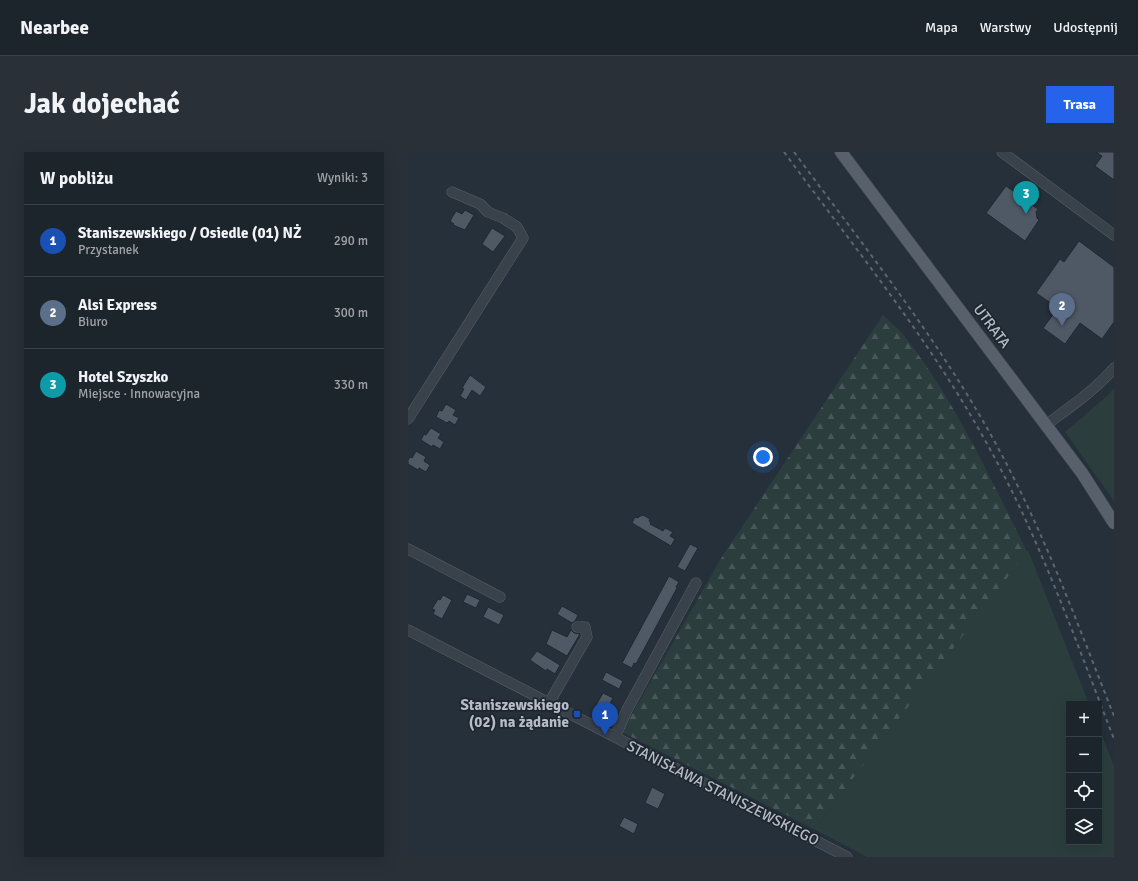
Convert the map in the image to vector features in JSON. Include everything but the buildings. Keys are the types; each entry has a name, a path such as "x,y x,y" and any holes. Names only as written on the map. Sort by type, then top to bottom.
{"main road":[{"name":"UTRATA","path":"841,152 1082,473 1114,523"}],"street":[{"path":"1002,152 1114,235"},
{"path":"408,419 523,238 517,228 503,218 488,212 480,204 452,192"},
{"path":"1046,425 1088,394 1104,380 1114,368"},
{"path":"408,548 500,597"},
{"path":"615,737 627,710 696,583"},
{"path":"549,703 587,637 584,627 577,627"},
{"name":"STANISŁAWA STANISZEWSKIEGO","path":"408,630 847,857"}],"green space":[{"path":"883,315 905,337 940,387 971,441 1027,552 814,829 622,732 720,560"},
{"path":"1114,388 1114,501 1065,432"},
{"path":"1028,550 1088,701 1066,701 1066,845 1102,845 1102,736 1114,766 1114,857 867,857 814,829"}],"railway":[{"path":"784,152 890,294 940,367 986,442 1040,551 1114,739"},
{"path":"794,152 901,296 975,407 1014,479 1045,545 1074,613 1114,716"}],"place":[{"name":"Hotel Szyszko","path":"1026,214"},
{"name":"Alsi Express","path":"1062,326"},
{"name":"Staniszewskiego (02) na żądanie","path":"577,714"},
{"name":"Staniszewskiego / Osiedle (01) NŻ","path":"605,735"}]}
